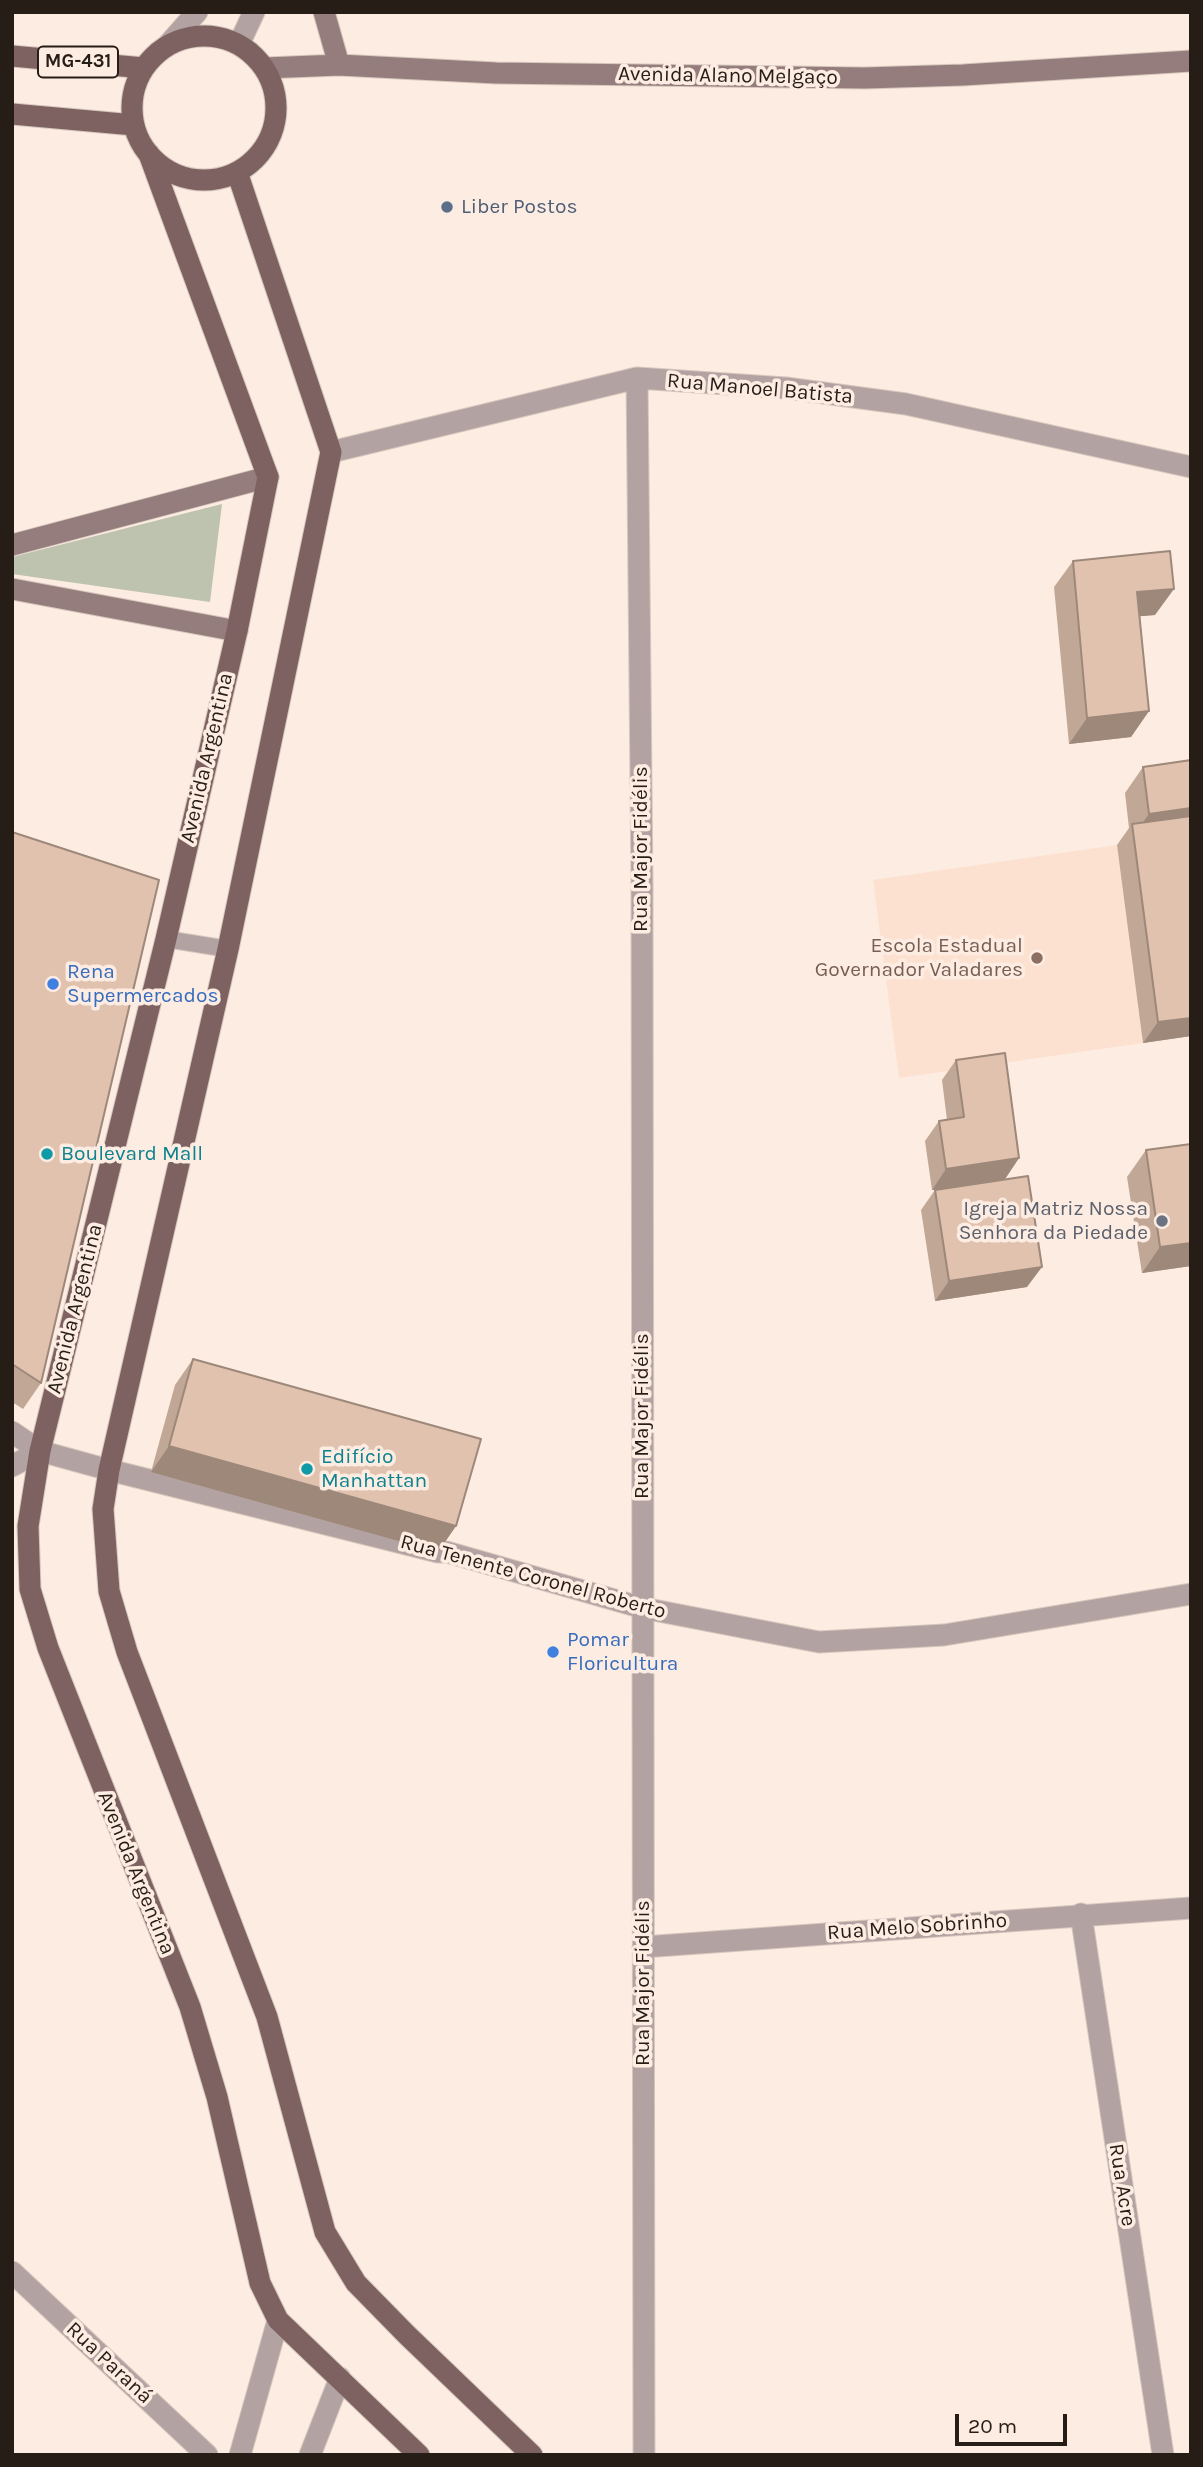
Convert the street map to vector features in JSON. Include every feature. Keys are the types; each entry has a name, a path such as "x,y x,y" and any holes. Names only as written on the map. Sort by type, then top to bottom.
{"main road":[{"path":"149,154 163,167 180,176 199,180 237,172 251,162 263,149 274,126 276,100 265,68 239,44 226,38 196,36 167,46 155,55 144,68 132,105 134,125 149,154 268,477"},
{"name":"MG-431","path":"12,56 144,68"},
{"path":"12,114 134,125"},
{"path":"237,172 331,452 228,949 108,1470 103,1509 109,1591 127,1653 267,2017 325,2232 356,2283 532,2455"},
{"name":"Avenida Argentina","path":"268,477 166,939 20,1526 30,1589 48,1648 190,2007 216,2097 260,2283 278,2320"},
{"path":"278,2320 419,2455"}],"street":[{"path":"167,46 197,12"},
{"path":"239,44 254,12"},
{"path":"324,12 339,65"},
{"name":"Avenida Alano Melgaço","path":"265,68 339,65 496,73 865,78 963,75 1191,61"},
{"name":"Rua Manoel Batista","path":"331,452 637,378 786,388 906,404 1191,467"},
{"name":"Rua Major Fidélis","path":"637,378 642,885 644,2455"},
{"path":"12,545 268,477"},
{"path":"12,589 236,631"},
{"name":"Rua Tenente Coronel Roberto","path":"12,1432 40,1451 108,1470 424,1549 447,1552 643,1608 819,1642 944,1635 1191,1594"},
{"path":"12,1466 40,1451"},
{"name":"Rua Melo Sobrinho","path":"643,1947 1191,1908"},
{"name":"Rua Acre","path":"1081,1914 1163,2455"},
{"name":"Rua Paraná","path":"12,2272 207,2455"},
{"path":"240,2455 278,2320"},
{"path":"310,2455 340,2378"}],"lane":[{"path":"166,939 228,949"}],"shaded area":[{"name":"Escola Estadual Governador Valadares","path":"1117,845 1191,1036 899,1078 873,880"}],"green space":[{"path":"222,504 210,602 12,574 12,557"}],"building":[{"path":"1170,551 1174,589 1137,592 1149,711 1087,718 1073,561"},
{"path":"1191,760 1191,808 1149,814 1143,767"},
{"path":"1191,816 1191,1018 1158,1022 1132,824"},
{"name":"Boulevard Mall","path":"12,832 159,880 41,1383 12,1364"},
{"path":"1005,1053 1019,1158 946,1169 939,1121 964,1117 956,1060"},
{"path":"1191,1144 1191,1243 1160,1247 1146,1150"},
{"path":"1028,1176 1042,1267 949,1281 935,1190"},
{"name":"Edifício Manhattan","path":"193,1359 481,1439 456,1526 169,1446"}],"place":[{"name":"Liber Postos","path":"447,207"},
{"name":"Escola Estadual Governador Valadares","path":"1037,958"},
{"name":"Rena Supermercados","path":"53,984"},
{"name":"Boulevard Mall","path":"47,1154"},
{"name":"Igreja Matriz Nossa Senhora da Piedade","path":"1162,1221"},
{"name":"Edifício Manhattan","path":"307,1469"},
{"name":"Pomar Floricultura","path":"553,1652"}]}
